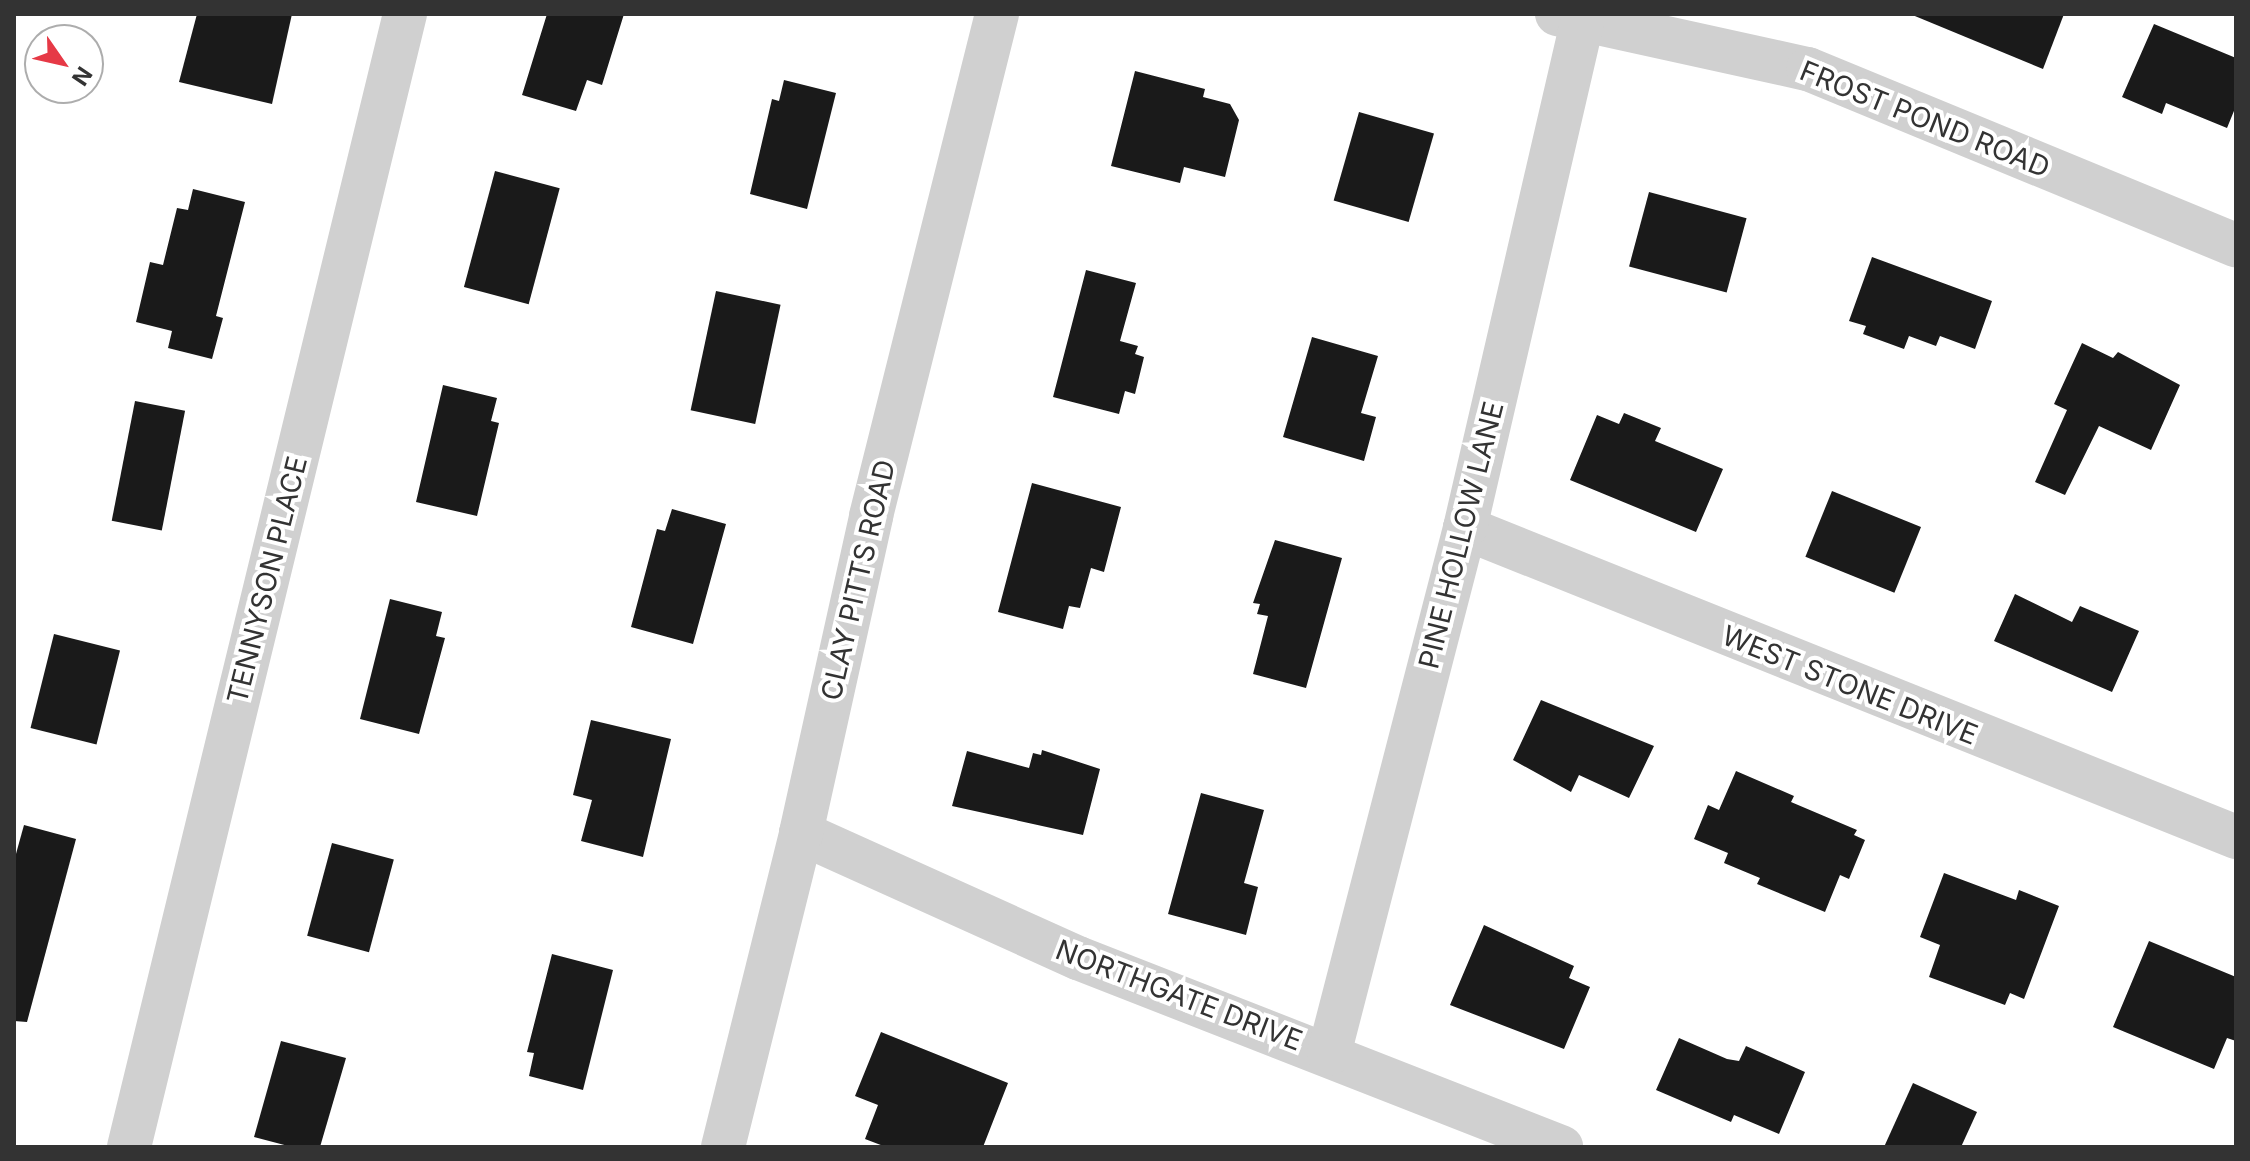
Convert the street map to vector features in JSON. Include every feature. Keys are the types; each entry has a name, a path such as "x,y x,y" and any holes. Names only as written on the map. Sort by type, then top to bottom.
{"street":[{"name":"TENNYSON PLACE","path":"129,1147 405,14"},
{"name":"CLAY PITTS ROAD","path":"723,1147 801,833 871,516 997,14"},
{"name":"FROST POND ROAD","path":"1575,16 1808,69 2236,245"},
{"name":"PINE HOLLOW LANE","path":"1329,1054 1465,528 1575,16"},
{"name":"WEST STONE DRIVE","path":"1465,528 2236,837"},
{"name":"NORTHGATE DRIVE","path":"801,833 1078,958 1561,1147"}],"building":[{"path":"197,14 292,14 272,104 179,82"},
{"path":"547,14 624,14 602,85 587,80 576,111 522,95"},
{"path":"1910,14 2064,14 2043,69"},
{"path":"2154,24 2236,58 2236,106 2227,128 2166,103 2162,114 2122,97"},
{"path":"1135,71 1205,89 1203,97 1230,104 1239,120 1225,177 1184,167 1180,183 1111,166"},
{"path":"784,80 836,93 807,209 750,194 772,99 779,101"},
{"path":"1359,112 1434,133 1409,222 1334,200"},
{"path":"495,171 560,188 529,304 464,287"},
{"path":"193,189 245,202 216,316 223,318 212,359 168,348 172,331 136,322 150,262 163,265 177,208 188,210"},
{"path":"1649,192 1747,218 1727,293 1629,266"},
{"path":"1872,257 1992,301 1975,349 1940,336 1936,346 1909,336 1904,349 1863,334 1866,326 1849,321"},
{"path":"1086,270 1136,283 1120,341 1138,346 1135,354 1144,357 1135,394 1125,391 1119,414 1053,397"},
{"path":"716,291 781,305 755,424 691,410"},
{"path":"1312,337 1378,356 1361,413 1376,417 1364,461 1283,437"},
{"path":"2082,343 2113,358 2118,352 2180,385 2151,450 2099,426 2065,495 2035,482 2067,410 2054,404"},
{"path":"443,385 497,398 491,421 499,423 477,516 416,502"},
{"path":"135,401 185,411 162,530 112,521"},
{"path":"1624,413 1661,428 1655,441 1723,469 1696,532 1570,480 1597,415 1619,424"},
{"path":"1032,483 1121,507 1104,572 1091,568 1080,608 1069,606 1063,629 998,612"},
{"path":"1832,491 1921,527 1894,593 1805,557"},
{"path":"672,509 726,524 693,644 631,627 657,529 665,531"},
{"path":"1275,540 1342,558 1306,688 1253,674 1268,616 1257,614 1260,604 1253,603"},
{"path":"2015,594 2072,622 2080,606 2139,631 2112,692 1994,641"},
{"path":"390,599 442,612 436,636 445,638 419,734 360,719"},
{"path":"54,634 120,650 97,745 31,728"},
{"path":"1541,700 1654,746 1629,798 1579,775 1571,792 1513,760"},
{"path":"591,720 671,739 643,857 581,841 592,800 573,795"},
{"path":"1042,750 1100,769 1083,835 952,806 967,751 1029,768 1033,753 1041,755"},
{"path":"1736,771 1794,796 1791,802 1857,830 1854,835 1865,840 1849,879 1840,875 1825,912 1757,884 1760,878 1724,863 1728,853 1694,839 1708,805 1719,810"},
{"path":"1201,793 1264,810 1244,883 1258,887 1246,935 1168,914"},
{"path":"24,825 76,839 27,1022 14,1021 14,861"},
{"path":"332,843 394,860 369,952 307,936"},
{"path":"1944,873 2016,900 2019,890 2059,906 2024,999 2010,993 2005,1005 1929,977 1940,945 1920,937"},
{"path":"1484,925 1574,966 1569,978 1590,987 1564,1049 1450,1005"},
{"path":"2149,941 2236,977 2236,1041 2227,1038 2214,1069 2113,1027"},
{"path":"552,954 613,970 583,1090 529,1076 534,1053 527,1052"},
{"path":"881,1032 1008,1083 983,1147 886,1147 865,1139 878,1105 855,1096"},
{"path":"1679,1038 1727,1059 1739,1061 1746,1046 1805,1072 1779,1134 1734,1115 1731,1122 1656,1090"},
{"path":"281,1041 346,1058 320,1147 292,1147 254,1137"},
{"path":"1913,1083 1977,1112 1961,1147 1884,1147"}]}
